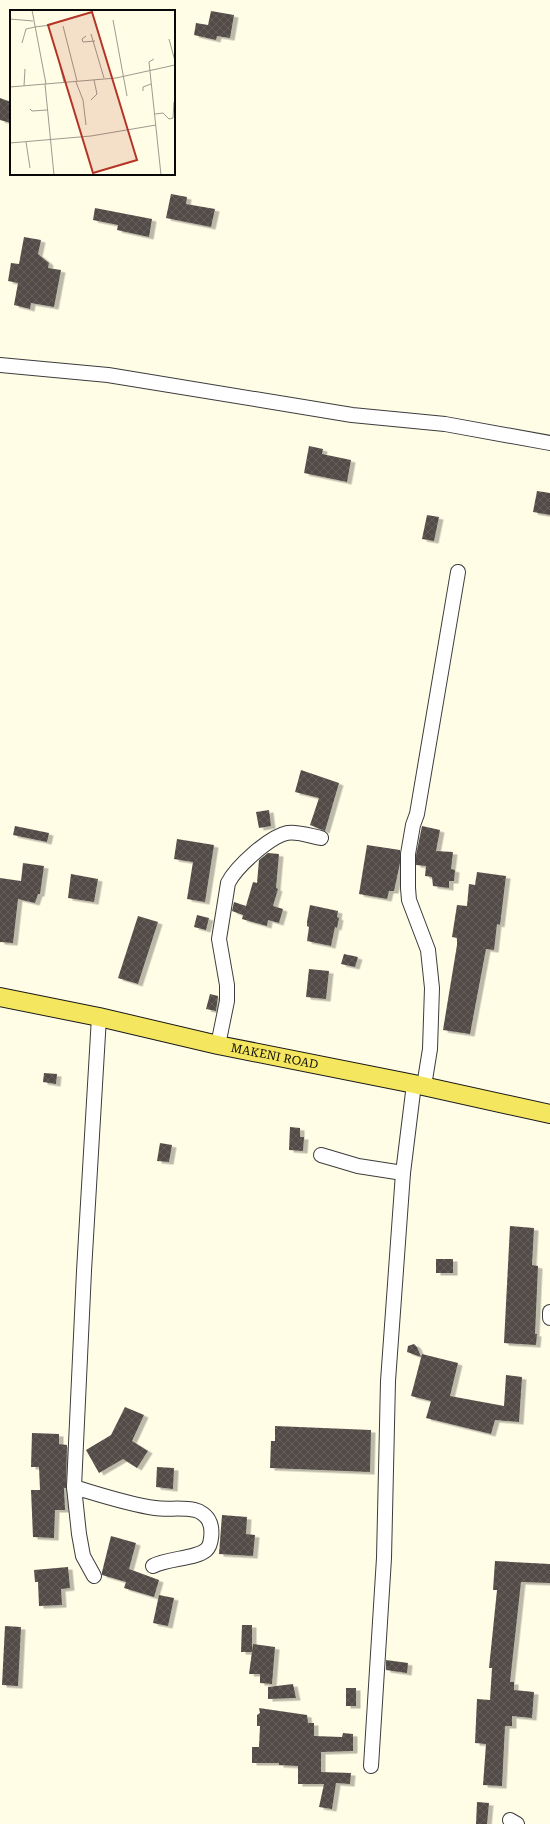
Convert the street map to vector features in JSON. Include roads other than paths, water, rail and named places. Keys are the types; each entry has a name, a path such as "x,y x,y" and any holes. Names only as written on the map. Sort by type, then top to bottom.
{"main road":[{"name":"MAKENI ROAD","path":"0,998 100,1017 218,1045 419,1085 550,1114"}],"street":[{"path":"0,365 108,375 352,415 445,424 550,443"},
{"path":"372,1766 384,1558 388,1382 403,1173 419,1085 430,1050 432,988 428,950 409,900 408,854 412,825 417,814 458,572"},
{"path":"218,1045 227,1001 227,985 219,939 230,879 260,849 280,836 288,833 321,838"},
{"path":"94,1576 83,1556 74,1487 85,1256 100,1017"},
{"path":"321,1155 358,1166 403,1173"},
{"path":"550,1312 550,1318"},
{"path":"74,1487 111,1498 154,1508 195,1510 204,1515 209,1521 211,1532 210,1544 206,1550 196,1555 162,1561 153,1566"}]}
